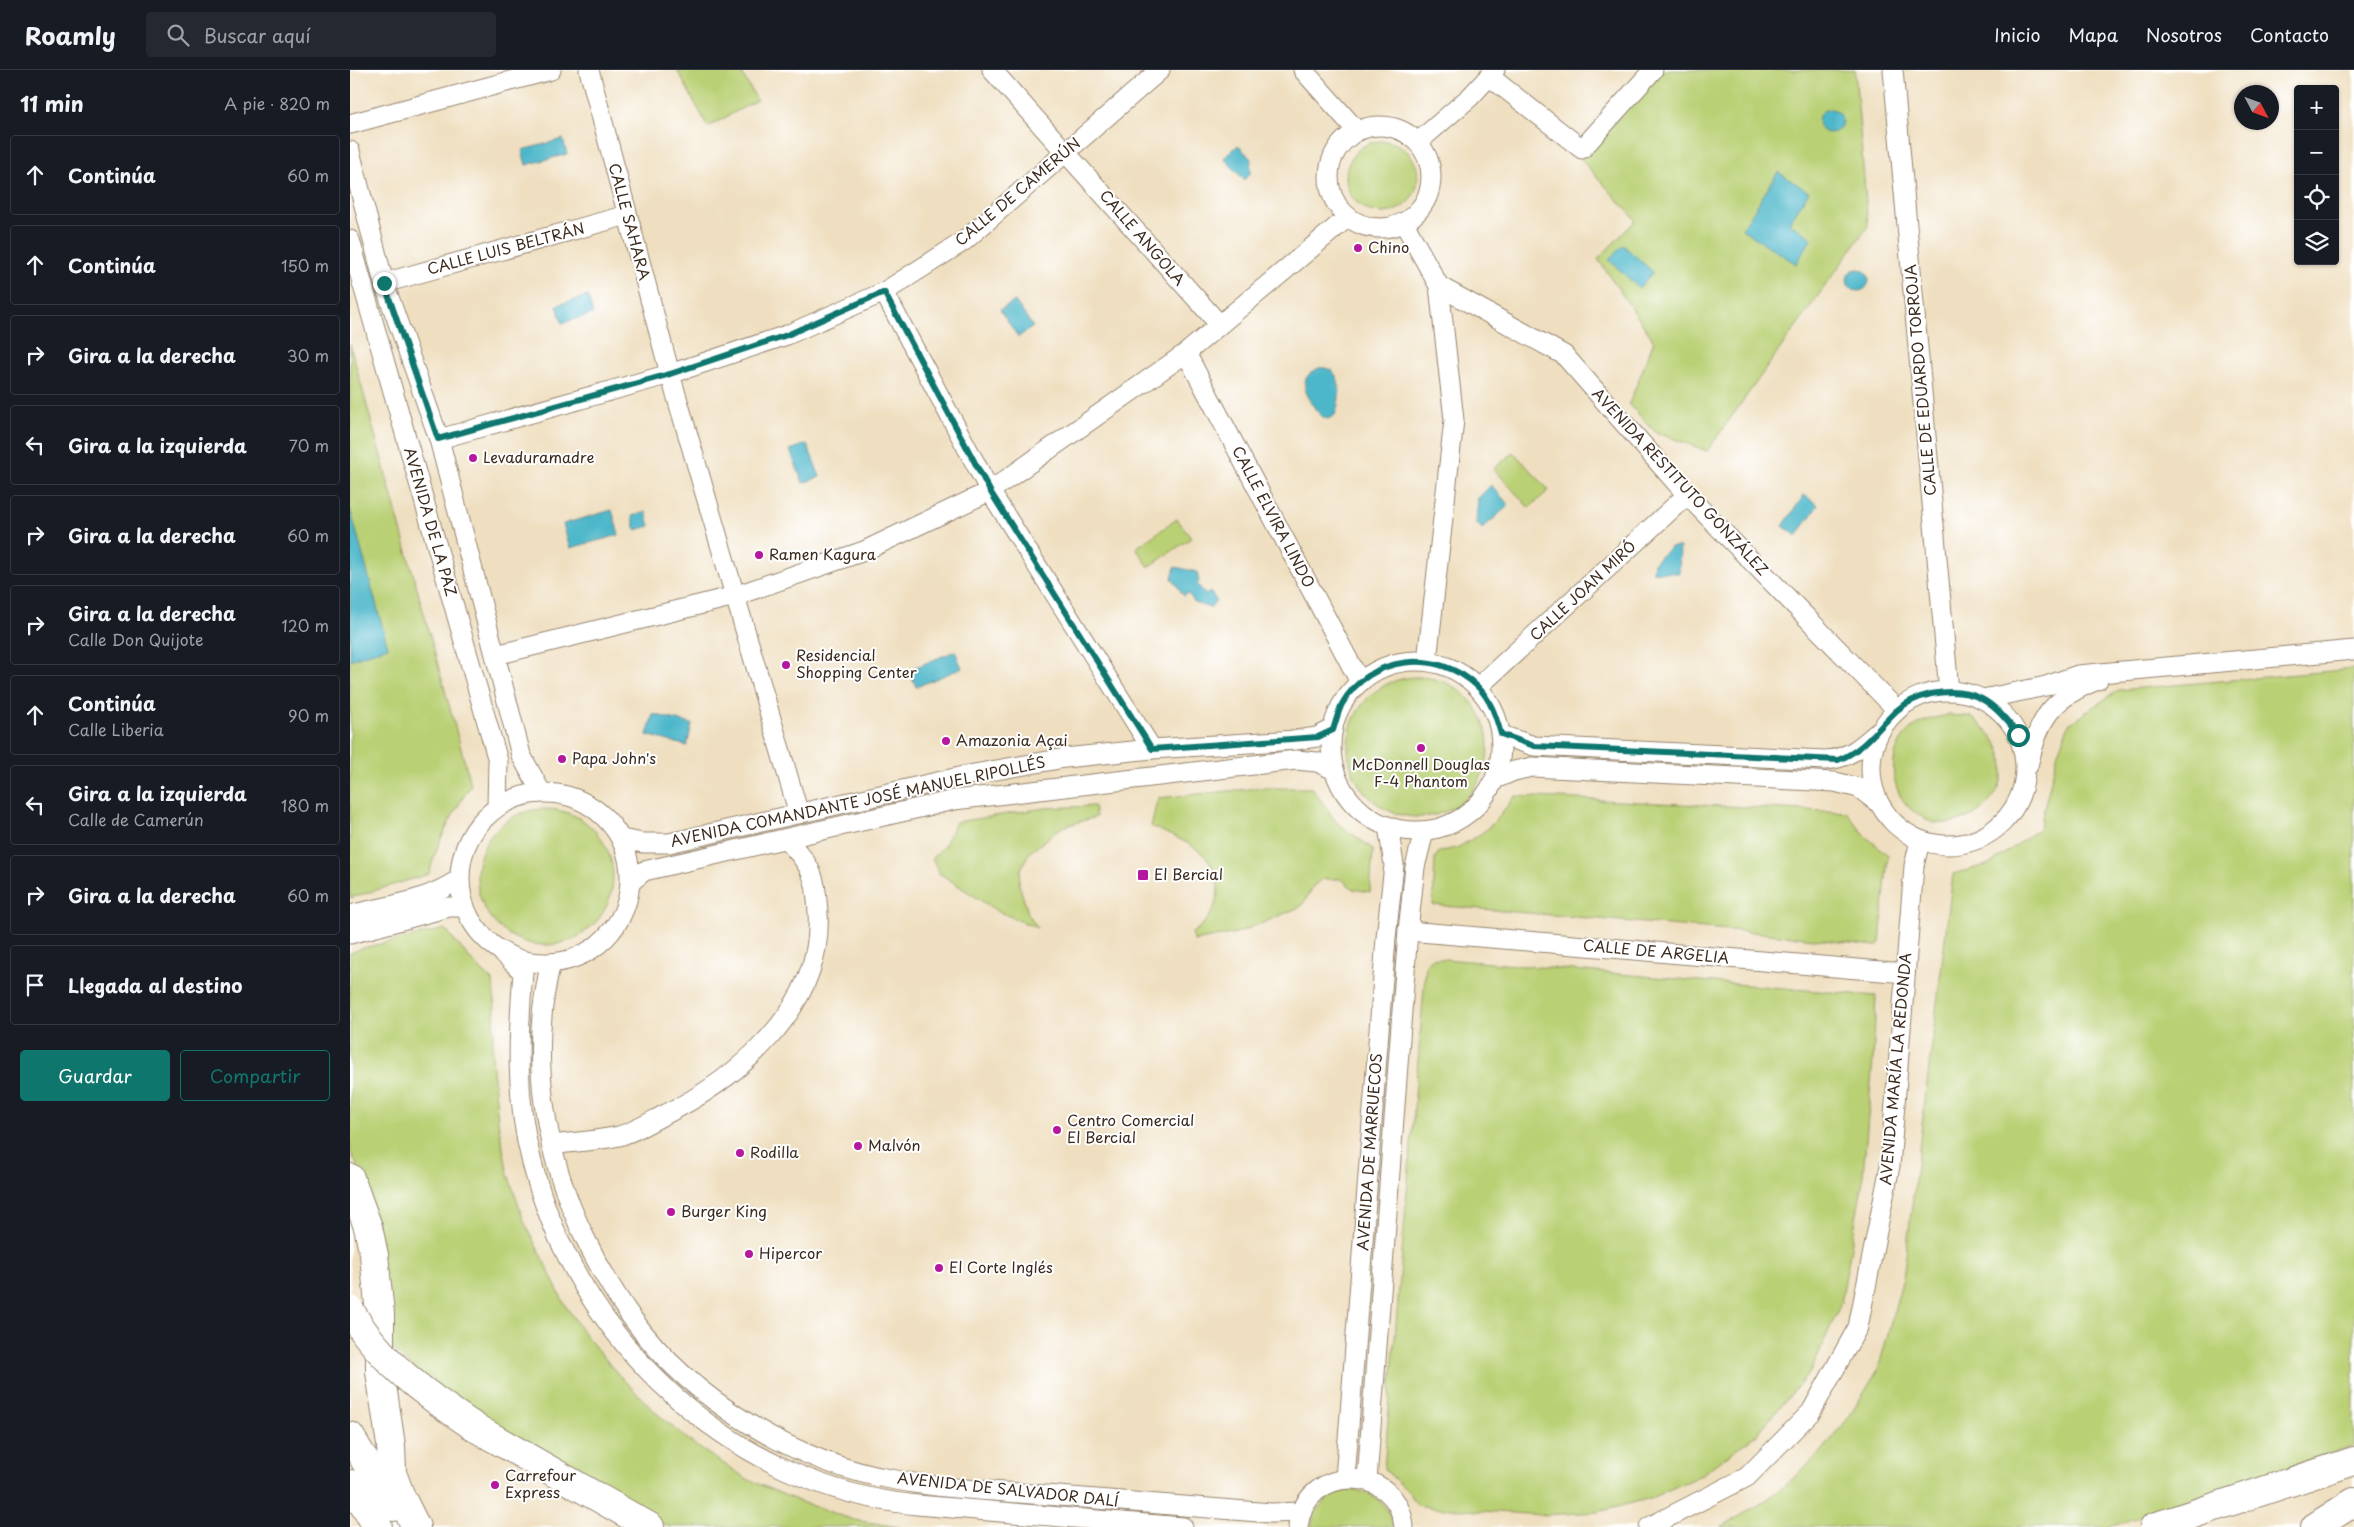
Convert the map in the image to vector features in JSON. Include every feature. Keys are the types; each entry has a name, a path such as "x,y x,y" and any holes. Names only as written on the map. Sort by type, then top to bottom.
{"highway":[{"path":"350,1178 368,1227 374,1255 380,1314 380,1372 392,1473 400,1497 416,1527"},
{"path":"350,1310 395,1367 418,1388 476,1428 650,1527"},
{"path":"350,1436 406,1527"},
{"path":"2154,1527 2354,1462"},
{"path":"350,1484 378,1527"},
{"path":"2315,1527 2354,1502"},
{"path":"2350,1527 2354,1524"}],"street":[{"path":"350,124 551,70"},
{"name":"CALLE SAHARA","path":"589,70 670,374 799,814"},
{"name":"CALLE ANGOLA","path":"992,70 1218,324"},
{"name":"CALLE DE CAMERÚN","path":"438,439 670,374 787,335 884,292 964,241 1160,70"},
{"path":"1303,70 1357,131"},
{"path":"1418,142 1470,97 1492,73 1582,149 1653,70"},
{"name":"CALLE DE EDUARDO TORROJA","path":"1893,70 1949,691"},
{"path":"1389,126 1406,132 1418,142 1426,154 1431,173 1430,191 1420,209 1404,223 1387,228 1363,227 1347,218 1338,208 1330,192 1328,175 1332,156 1350,135 1367,127 1389,126"},
{"path":"350,150 384,283 438,439 521,755 542,792"},
{"name":"CALLE LUIS BELTRÁN","path":"384,283 627,215"},
{"path":"496,655 735,596 864,551 990,491 1186,352 1347,218"},
{"path":"1404,223 1439,286 1454,420 1428,661"},
{"name":"AVENIDA DE LA PAZ","path":"350,240 498,761 498,807"},
{"name":"AVENIDA RESTITUTO GONZÁLEZ","path":"1439,286 1564,355 1687,495 1897,710"},
{"path":"884,292 990,491 1152,749"},
{"name":"CALLE ELVIRA LINDO","path":"1186,352 1360,682"},
{"name":"CALLE JOAN MIRÓ","path":"1478,687 1687,495"},
{"path":"1983,699 2046,686 2078,675 2354,650"},
{"path":"1428,661 1455,670 1478,687 1493,709 1501,734 1501,757 1495,779 1483,799 1467,815 1446,826 1424,831 1406,831 1388,826 1369,817 1353,803 1341,786 1334,770 1331,748 1333,730 1342,704 1360,682 1380,669 1395,664 1428,661"},
{"path":"1495,779 1514,770 1532,767 1835,782 1859,788 1878,802 1893,824 1920,841 1953,846 1980,839 2002,823 2018,802 2035,735 2052,708 2075,690 2120,671"},
{"path":"1501,734 1534,746 1824,760 1846,757 1858,750 1881,729 1897,710 1918,697 1949,691 1966,693 1983,699 2003,714 2018,735 2025,759 2024,784"},
{"path":"1878,802 1870,767 1874,745 1881,729"},
{"name":"AVENIDA COMANDANTE JOSÉ MANUEL RIPOLLÉS","path":"621,839 643,843 669,843 968,775 1065,758 1152,749 1296,740 1318,737 1333,730"},
{"name":"AVENIDA COMANDANTE JOSÉ MANUEL RIPOLLÉS","path":"631,882 644,871 954,800 1296,760 1317,762 1334,770"},
{"path":"542,792 571,796 597,810 617,831 629,856 632,869 627,900 617,924 599,944 576,957 551,963 526,961 502,952 486,940 474,925 465,907 460,879 464,851 477,826 498,807 518,796 542,792"},
{"name":"AVENIDA DE MARRUECOS","path":"1344,1479 1386,938 1394,865 1388,826"},
{"name":"AVENIDA DE MARRUECOS","path":"1367,1480 1408,931 1415,867 1424,831"},
{"path":"551,1145 619,1136 692,1102 731,1075 772,1033 788,1013 810,973 815,957 819,922 815,883 812,873 801,855 786,839"},
{"name":"AVENIDA MARÍA LA REDONDA","path":"1649,1527 1747,1477 1811,1412 1858,1326 1890,1166 1914,866 1920,841"},
{"path":"350,915 427,896 446,888 460,879"},
{"path":"350,934 449,908 465,907"},
{"name":"CALLE DE ARGELIA","path":"1408,931 1905,973"},
{"name":"AVENIDA DE SALVADOR DALÍ","path":"502,952 523,972 518,1030 518,1069 524,1123 531,1162 546,1212 571,1265 607,1324 646,1371 685,1408 753,1452 833,1488 910,1504 1183,1527"},
{"name":"AVENIDA DE SALVADOR DALÍ","path":"551,963 542,1002 542,1082 551,1145 574,1216 606,1280 633,1320 665,1356 701,1390 743,1420 782,1442 821,1459 895,1480 979,1490 1251,1511 1300,1519"},
{"path":"1300,1519 1309,1499 1318,1489 1331,1482 1344,1479 1367,1480 1383,1489 1392,1497 1401,1513 1404,1527"}],"green space":[{"path":"677,70 740,70 757,100 708,127"},
{"path":"1661,70 1855,70 1868,226 1707,451 1655,432 1629,404 1654,341 1598,259 1636,220 1581,159"},
{"path":"1382,141 1402,147 1412,157 1418,177 1412,197 1402,207 1382,213 1362,207 1352,197 1346,177 1352,157 1362,147"},
{"path":"350,344 471,785 446,828 429,874 350,898"},
{"path":"1513,452 1549,490 1529,508 1494,469"},
{"path":"1177,519 1191,538 1149,567 1136,548"},
{"path":"2354,669 2354,1446 2257,1476 2110,1527 1721,1527 1762,1503 1794,1478 1823,1450 1849,1417 1878,1370 1903,1278 1953,874 1990,864 2039,829 2058,752 2069,724 2118,690"},
{"path":"1418,677 1432,678 1445,682 1468,697 1483,720 1487,733 1487,761 1483,774 1468,797 1445,812 1432,816 1418,817 1404,816 1391,812 1368,797 1353,774 1349,761 1348,747 1349,733 1353,720 1368,697 1391,682 1404,678"},
{"path":"1948,715 1971,717 1983,727 1996,743 2002,759 2002,776 1997,792 1986,805 1972,815 1955,822 1934,823 1909,808 1902,798 1894,775 1894,763 1896,751 1910,730 1933,718"},
{"path":"1259,788 1312,788 1337,823 1373,849 1370,892 1353,889 1341,879 1323,879 1314,885 1302,906 1236,933 1194,941 1192,933 1210,916 1215,905 1218,894 1218,882 1215,871 1209,861 1199,851 1182,840 1151,826 1158,798"},
{"path":"1515,796 1847,812 1864,835 1888,855 1880,943 1876,946 1752,932 1433,905 1435,858 1439,852 1459,847 1482,833 1496,820"},
{"path":"1094,806 1096,817 1062,827 1029,853 1020,871 1019,884 1028,913 1037,928 997,911 939,873 932,858 944,846 956,822 1045,808"},
{"path":"545,809 571,814 593,829 608,851 613,877 608,903 593,925 571,940 545,945 519,940 497,925 482,903 477,877 482,851 497,829 519,814"},
{"path":"445,929 472,961 493,981 495,1007 492,1058 498,1122 508,1174 524,1221 565,1305 586,1336 618,1374 655,1412 696,1446 749,1480 801,1502 854,1520 900,1527 669,1527 573,1474 448,1398 392,1349 365,1183 350,1150 350,953 363,948"},
{"path":"1433,958 1876,996 1873,1060 1862,1186 1841,1303 1811,1371 1756,1435 1699,1476 1651,1498 1598,1512 1543,1515 1434,1508 1417,1505 1409,1492 1384,1469 1426,964"},
{"path":"1353,1490 1361,1491 1380,1501 1388,1512 1393,1527 1311,1527 1316,1512 1325,1501 1337,1494"}],"water":[{"path":"1830,109 1839,112 1842,121 1839,130 1830,133 1821,130 1818,121 1821,112"},
{"path":"563,139 567,154 526,165 522,150"},
{"path":"1238,145 1251,159 1250,174 1244,180 1224,158"},
{"path":"1778,172 1809,192 1789,223 1812,238 1796,264 1742,229"},
{"path":"1623,245 1653,272 1639,288 1609,260"},
{"path":"1858,269 1868,276 1869,280 1862,290 1858,291 1848,284 1847,280 1854,270"},
{"path":"588,296 593,314 562,323 557,305"},
{"path":"1015,301 1033,327 1018,337 1000,310"},
{"path":"1319,368 1333,372 1339,384 1339,400 1335,415 1328,419 1320,414 1306,392 1305,382 1307,377"},
{"path":"807,444 820,477 803,483 790,450"},
{"path":"1491,485 1509,505 1482,529 1476,523 1478,498"},
{"path":"1804,495 1818,505 1797,536 1783,526"},
{"path":"350,508 388,647 350,660"},
{"path":"612,510 619,535 570,548 563,524"},
{"path":"646,512 650,526 636,530 632,516"},
{"path":"1671,547 1680,547 1679,573 1653,572 1654,562"},
{"path":"1175,567 1197,572 1199,582 1197,584 1206,595 1210,592 1216,600 1210,608 1195,603 1188,593 1184,596 1172,578"},
{"path":"955,651 962,668 916,687 909,670"},
{"path":"653,714 692,724 687,746 647,735"}],"place":[{"name":"Chino","path":"1358,248"},
{"name":"Levaduramadre","path":"473,458"},
{"name":"Ramen Kagura","path":"759,555"},
{"name":"Residencial Shopping Center","path":"786,665"},
{"name":"Amazonia Açai","path":"946,741"},
{"name":"McDonnell Douglas F-4 Phantom","path":"1421,748"},
{"name":"Papa John's","path":"562,759"},
{"name":"El Bercial","path":"1143,875"},
{"name":"Centro Comercial El Bercial","path":"1057,1130"},
{"name":"Malvón","path":"858,1146"},
{"name":"Rodilla","path":"740,1153"},
{"name":"Burger King","path":"671,1212"},
{"name":"Hipercor","path":"749,1254"},
{"name":"El Corte Inglés","path":"939,1268"},
{"name":"Carrefour Express","path":"495,1485"}],"route":[{"path":"384,283 438,439 670,374 787,335 884,292 990,491 1152,749 1318,737 1333,730 1342,704 1360,682 1380,669 1403,662 1428,661 1455,670 1478,687 1493,709 1501,734 1534,746 1838,760 1858,750 1881,729 1897,710 1918,697 1949,691 1966,693 1983,699 2003,714 2018,735"}]}
